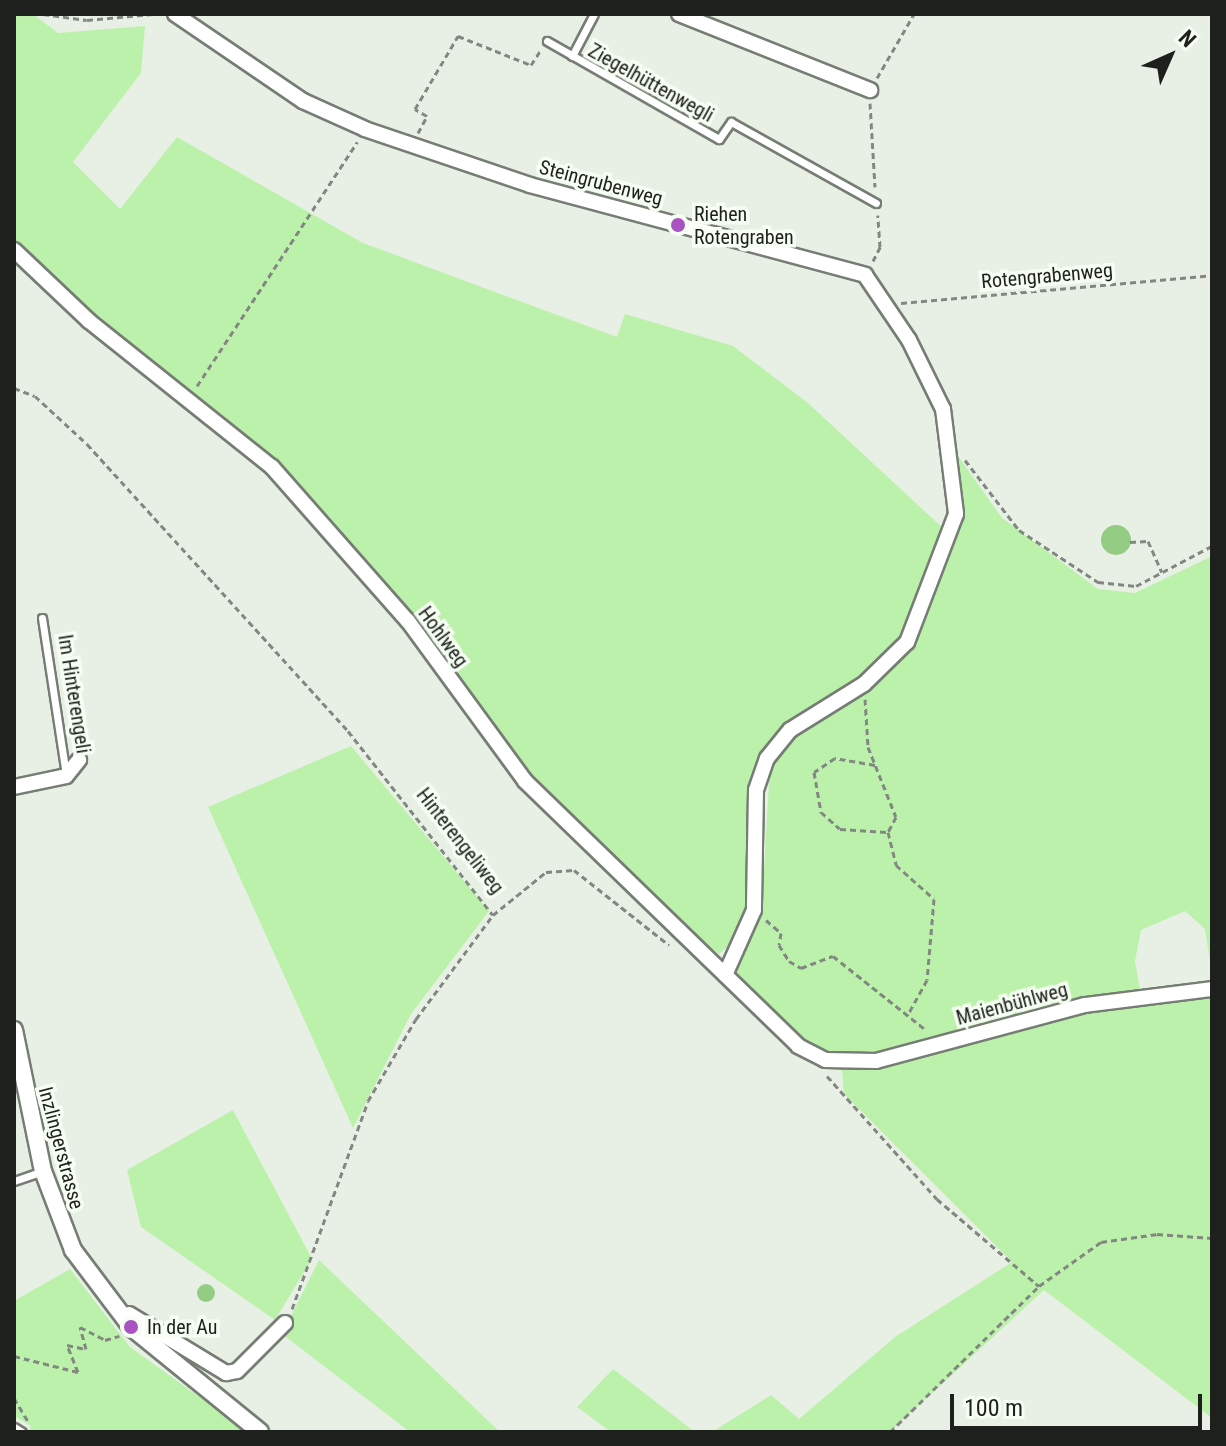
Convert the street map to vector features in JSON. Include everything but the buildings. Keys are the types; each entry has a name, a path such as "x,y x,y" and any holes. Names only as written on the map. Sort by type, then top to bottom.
{"street":[{"name":"Steingrubenweg","path":"175,14 303,101 365,129 530,185 865,275"},
{"path":"679,14 870,90"},
{"name":"Hohlweg","path":"14,250 89,321 272,467 408,621 525,781 725,975 774,1027 825,1060"},
{"path":"725,975 754,910 756,790 767,758 790,730 864,684 919,626 956,514 951,445 930,381 865,275"},
{"name":"Im Hinterengeli","path":"14,787 66,776 79,760"},
{"name":"Maienbühlweg","path":"825,1060 876,1061 1085,1005 1212,989"},
{"name":"Inzlingerstrasse","path":"14,1030 18,1072 43,1171 73,1250 113,1307 260,1432"},
{"path":"129,1314 226,1373 237,1371 285,1323"}],"lane":[{"name":"Ziegelhüttenwegli","path":"572,56 594,14"},
{"name":"Ziegelhüttenwegli","path":"547,41 719,139 731,122 876,203"},
{"name":"Im Hinterengeli","path":"42,618 66,776"},
{"path":"14,1181 43,1171"},
{"path":"14,1427 22,1432"}],"path":[{"path":"43,14 87,20 153,14"},
{"path":"865,275 880,247 870,90 914,14"},
{"path":"412,144 427,116 415,109 458,36 531,65 547,41"},
{"path":"189,389 204,381 365,129"},
{"name":"Rotengrabenweg","path":"885,304 1212,275"},
{"name":"Hinterengeliweg","path":"14,388 35,396 108,467 348,731 493,915 416,1019 368,1101 285,1323"},
{"path":"951,445 1019,530 1069,566 1117,587 1162,572 1212,546"},
{"path":"1130,542 1148,541 1162,572"},
{"path":"864,684 875,765 896,817 888,832 896,865 934,899 927,980 909,1012"},
{"path":"875,765 835,758 814,772 821,812 856,834 888,832"},
{"path":"493,915 546,872 574,870 674,948"},
{"path":"754,910 781,933 779,945 789,961 801,968 833,956 926,1027 929,1047"},
{"path":"825,1060 827,1080 937,1199 1039,1286"},
{"path":"890,1432 1039,1286 1101,1242 1157,1234 1212,1238"},
{"path":"14,1356 78,1372 67,1345 86,1349 80,1327 105,1340 123,1335"},
{"path":"14,1398 28,1420"}],"shaded area":[{"path":"14,14 33,14 58,33 145,26 141,73 73,162 120,209 177,137 363,243 617,337 625,314 733,346 808,403 946,531 905,636 863,677 791,722 763,754 751,809 753,893 737,939 719,954 682,929 530,778 292,481 144,367 14,245"},
{"path":"958,456 1002,518 1098,589 1135,593 1212,556 1212,974 1205,929 1185,911 1141,930 1135,961 1141,996 1212,989 1212,1418 1044,1290 890,1432 712,1432 771,1395 799,1419 895,1337 1012,1262 844,1094 842,1071 735,978 763,890 770,763 784,742 916,636 960,491"},
{"path":"1116,525 1127,529 1131,540 1127,551 1116,555 1105,551 1101,540 1105,529"},
{"path":"351,746 489,911 411,1014 353,1128 208,807"},
{"path":"233,1110 312,1259 275,1320 141,1227 127,1170"},
{"path":"319,1260 500,1432 410,1432 282,1334"},
{"path":"70,1269 130,1347 248,1432 29,1432 31,1426 14,1416 14,1301"},
{"path":"202,1284 210,1284 215,1293 213,1300 202,1302 197,1297 197,1289"},
{"path":"613,1369 695,1432 611,1432 577,1407"}],"place":[{"name":"Riehen Rotengraben","path":"678,225"},
{"name":"In der Au","path":"131,1327"}]}
